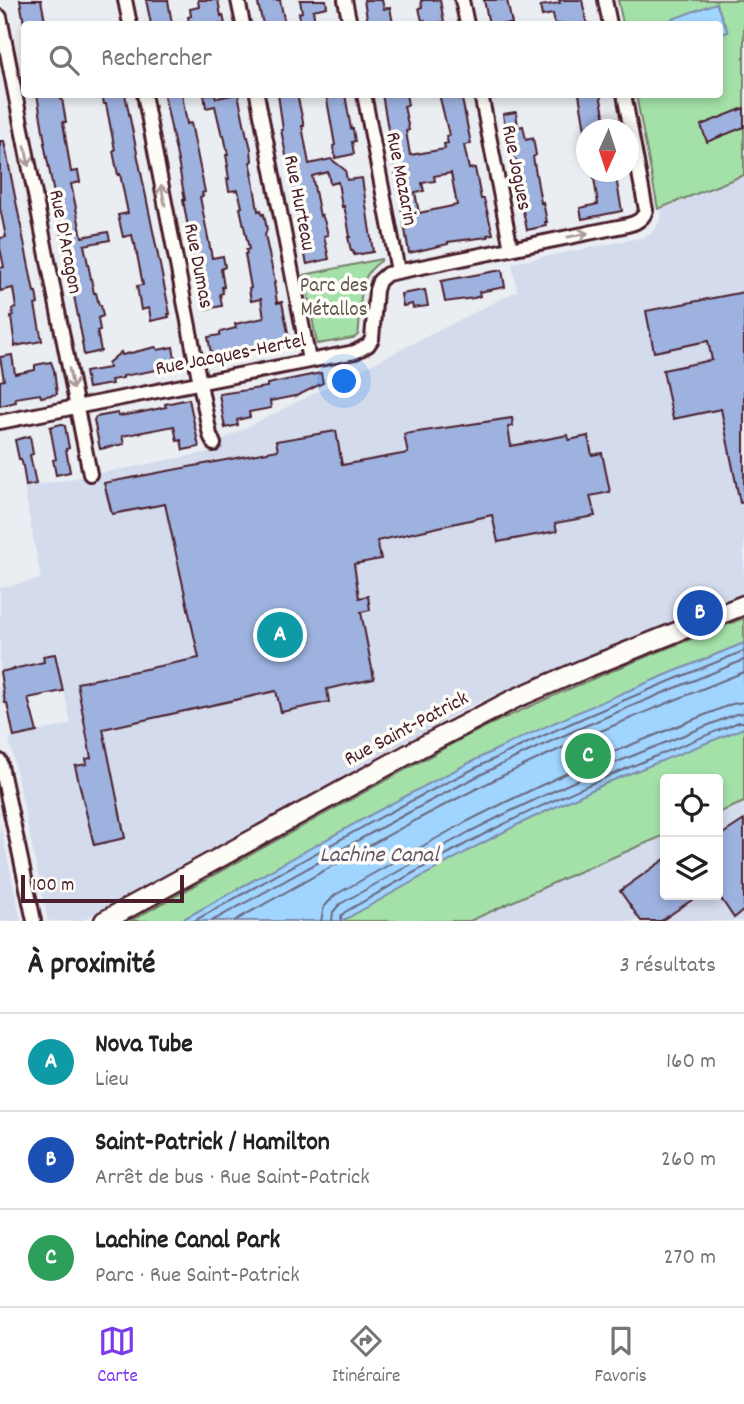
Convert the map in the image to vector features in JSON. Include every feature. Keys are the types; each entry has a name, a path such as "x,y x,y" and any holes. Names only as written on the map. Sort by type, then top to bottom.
{"main road":[{"name":"Rue Saint-Patrick","path":"104,921 514,699 584,668 744,605"}],"street":[{"path":"125,0 129,21"},
{"path":"238,0 242,21"},
{"path":"345,0 349,21"},
{"path":"462,0 466,21"},
{"path":"605,0 609,21"},
{"name":"Rue D'Aragon","path":"0,17 90,474"},
{"name":"Rue Dumas","path":"145,98 214,444"},
{"name":"Rue Hurteau","path":"258,98 309,360"},
{"name":"Rue Mazarin","path":"365,98 398,271"},
{"name":"Rue Jogues","path":"482,98 511,248"},
{"path":"398,271 639,221 645,216 646,210 625,98"},
{"name":"Rue Jacques-Hertel","path":"0,422 355,352 368,345 372,339 379,281 387,274 398,271"},
{"path":"0,761 34,921"}],"shaded area":[{"path":"744,175 744,594 474,704 81,921 48,921 9,738 71,724 64,691 2,704 0,694 0,588 41,579 24,488 215,451 214,444 517,291 512,263 649,235 661,219 661,208"},
{"path":"744,802 744,921 470,921 660,837 660,900 723,900 723,811"},
{"path":"0,824 21,921 0,921"}],"green space":[{"path":"618,0 744,0 744,175 658,209 637,98 723,98 723,21 622,21"},
{"name":"Parc des Métallos","path":"381,259 372,268 363,285 358,335 317,344 304,275"},
{"path":"744,618 744,802 723,811 723,774 660,774 660,837 470,921 130,921 461,739 637,661"}],"water":[{"path":"716,3 728,32 723,34 723,21 670,20"},
{"name":"Lachine Canal","path":"744,643 744,728 611,781 517,825 342,921 180,921 372,814 489,753 583,710"}],"building":[{"path":"20,0 41,0 45,21 24,21"},
{"path":"146,0 168,0 172,21 150,21"},
{"path":"198,0 218,0 224,21 189,21 190,9 199,7"},
{"path":"257,0 280,0 284,21 262,21"},
{"path":"300,0 326,0 327,7 313,10 315,21 300,21 299,13 302,12"},
{"path":"364,0 382,0 384,9 390,7 392,21 368,21"},
{"path":"421,0 440,0 444,21 422,21 419,8 422,7"},
{"path":"484,0 507,0 511,21 488,21"},
{"path":"559,0 582,0 586,21 554,21 553,14 542,16 540,6 560,3"},
{"path":"38,98 61,98 71,172 78,171 80,182 71,184 82,237 108,232 110,240 84,245 94,293 101,305 103,316 98,318 100,330 97,331 101,351 84,355 83,342"},
{"path":"103,98 126,98 169,317 151,321 149,308 141,310 137,286 143,285 132,235 123,237 118,215 128,213"},
{"path":"165,98 183,98 187,124 191,123 205,192 200,197 212,258 223,256 225,267 221,269 224,287 223,293 220,294 222,306 206,309 199,273 194,273 178,161"},
{"path":"205,98 239,98 251,149 250,162 258,211 261,210 262,215 264,214 267,230 265,235 277,303 282,302 290,343 285,344 286,346 212,359 208,337 236,328 235,324 264,318 261,299 251,301 245,254 249,249 238,190 229,191 228,155 224,135 222,136 215,106 206,108"},
{"path":"279,98 298,98 309,164 331,159 345,170 347,180 362,178 373,252 354,255 351,251 338,182 330,184 328,172 312,176 320,216 322,215 328,235 324,236 329,259 307,264 303,247 306,246"},
{"path":"327,98 346,98 355,141 352,142 354,154 335,158"},
{"path":"383,98 407,98 408,105 404,106 410,155 445,149 444,144 448,143 446,136 449,135 440,98 462,98 471,144 464,145 469,169 475,168 481,199 484,199 493,234 409,253","holes":["451,173 457,205 419,213 415,192 424,191 422,183 435,181 434,176"]},
{"path":"580,98 601,98 605,119 583,119"},
{"path":"744,108 744,127 707,142 701,125"},
{"path":"516,112 518,127 523,126 526,140 533,138 536,155 533,157 547,222 546,226 527,230 516,191 522,191 516,160 509,134 506,135 503,114"},
{"path":"0,141 4,141 36,292 38,304 35,305 42,341 15,346 11,317 12,309 16,308 13,288 0,291 0,268 4,267 0,238 6,237 0,208"},
{"path":"595,182 617,182 622,211 582,219 580,208 598,204"},
{"path":"502,270 505,287 479,292 480,296 474,298 445,302 441,281"},
{"path":"425,290 428,306 403,306 401,294"},
{"path":"744,292 744,502 740,503 721,409 673,419 663,370 712,360 708,341 654,352 646,311"},
{"path":"156,347 158,350 173,347 176,364 123,376 111,380 112,384 88,388 85,372 109,368 108,363 121,352 122,355"},
{"path":"12,355 15,374 35,370 35,365 51,362 57,394 15,398 16,402 0,406 0,381 4,380 0,357"},
{"path":"321,373 323,383 295,397 270,401 271,408 249,412 250,417 237,420 238,425 225,428 219,394 267,387 267,384"},
{"path":"189,399 199,447 183,450 181,440 177,441 174,426 122,436 124,444 100,449 94,420 96,417 138,413"},
{"path":"512,418 513,426 508,427 511,446 568,435 569,440 588,436 592,455 602,453 610,492 590,496 595,516 555,523 557,531 498,542 492,515 377,541 381,559 354,564 359,598 368,596 370,610 361,612 374,679 327,689 329,702 281,712 276,691 103,729 125,838 94,845 75,766 87,764 86,759 91,758 77,683 199,658 165,504 112,514 104,483 278,450 276,441 336,431 342,465 408,453 404,434"},
{"path":"61,424 65,426 70,472 56,475 50,427"},
{"path":"30,436 33,454 30,455 36,484 26,486 15,440"},
{"path":"55,654 63,691 28,698 37,732 14,737 0,672 44,662 43,656"},
{"path":"744,820 744,910 734,918 722,900 723,834"},
{"path":"660,863 660,900 692,900 661,921 641,921 620,891"}],"place":[{"name":"Saint-Patrick / Hamilton","path":"700,613"},
{"name":"Nova Tube","path":"280,635"},
{"name":"Lachine Canal Park","path":"588,756"}]}
